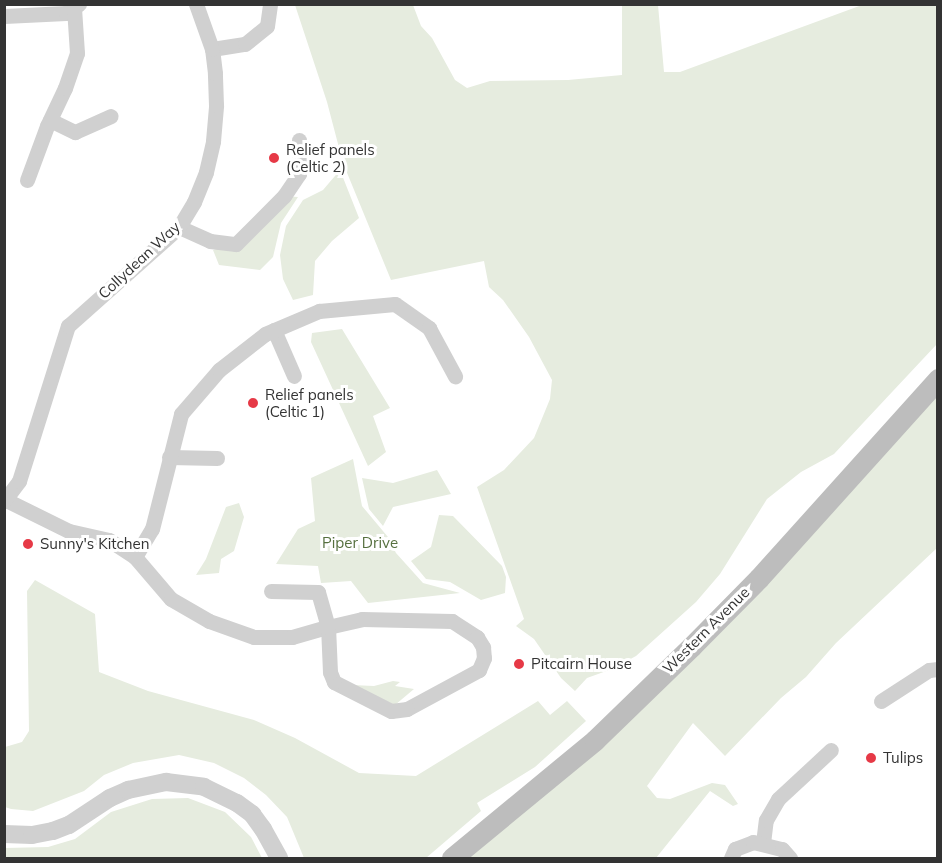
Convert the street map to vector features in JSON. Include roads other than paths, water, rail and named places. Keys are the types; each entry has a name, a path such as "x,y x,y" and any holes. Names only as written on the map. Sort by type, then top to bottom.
{"main road":[{"name":"Western Avenue","path":"452,858 595,740 691,647 759,578 938,379"}],"street":[{"name":"Collydean Way","path":"5,501 19,481 68,326 179,227 194,202 206,172 213,141 216,105 212,49 196,4"},
{"path":"212,49 244,44 267,26 270,4"},
{"path":"4,16 66,13 76,6"},
{"path":"27,180 65,88 76,52 76,6"},
{"path":"50,120 75,132 111,116"},
{"path":"179,227 210,241 236,244 284,196 299,174 299,140"},
{"path":"135,557 152,529 181,414 219,370 274,330 319,311 395,304 429,328 455,376"},
{"path":"274,330 294,376"},
{"path":"169,457 217,458"},
{"path":"5,501 69,531 109,540 135,557 171,598 209,621 254,636 292,637 328,627 362,619 452,621 477,636 483,647 484,658 479,670 407,709 391,711 334,682 330,672 328,627 318,592 271,591"},
{"path":"881,701 929,670 938,669"},
{"path":"763,843 766,820 778,799 831,750"},
{"path":"4,834 32,835 53,831 69,825 110,798 128,790 166,782 204,787 237,803 252,814 279,858"},
{"path":"731,858 735,849 753,842 782,849 789,858"}],"place":[{"name":"Relief panels (Celtic 2)","path":"274,158"},
{"name":"Relief panels (Celtic 1)","path":"253,403"},
{"name":"Sunny's Kitchen","path":"28,544"},
{"name":"Pitcairn House","path":"519,664"},
{"name":"Tulips","path":"871,758"}],"park label":[{"name":"Piper Drive","path":"360,543"}]}
